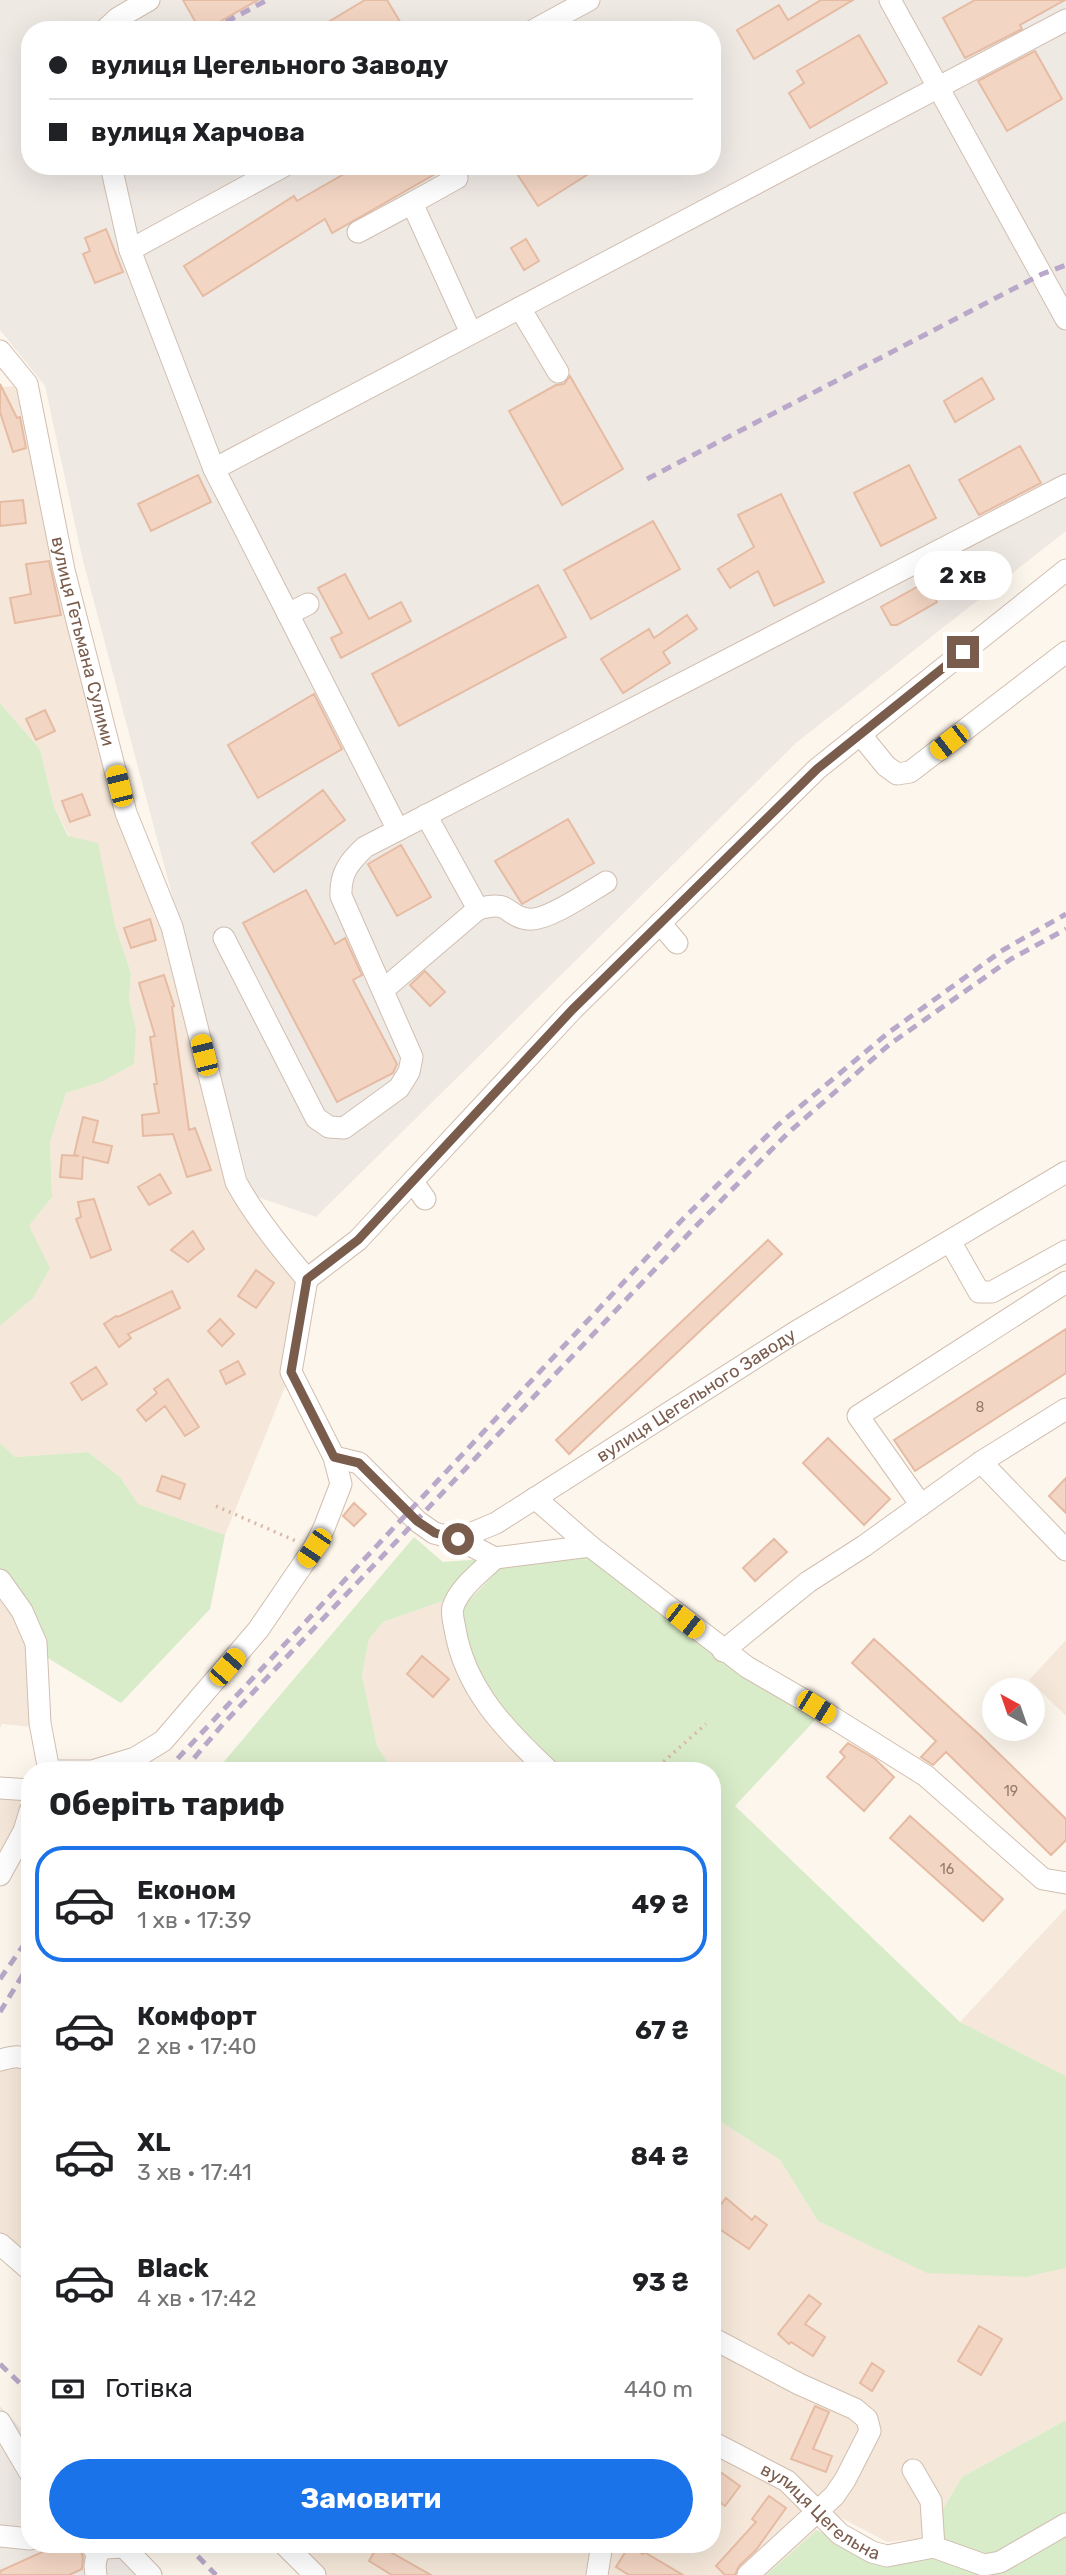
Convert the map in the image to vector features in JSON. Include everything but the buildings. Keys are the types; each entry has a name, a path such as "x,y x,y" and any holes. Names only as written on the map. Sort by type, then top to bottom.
{"street":[{"path":"115,21 149,0"},
{"path":"550,21 589,0"},
{"path":"890,0 1066,319"},
{"path":"214,469 1066,20"},
{"path":"113,175 130,250 214,469 398,830"},
{"path":"130,250 268,175"},
{"path":"358,232 457,178"},
{"path":"412,203 471,333"},
{"path":"520,308 558,372"},
{"name":"вулиця Гетьмана Сулими","path":"0,351 27,384 64,570 126,813 172,927 236,1182 245,1199 307,1279"},
{"path":"224,938 316,1118 329,1127 344,1128 399,1088 410,1072 412,1057 341,896 340,882 351,860 365,847 1066,485"},
{"path":"122,1762 135,1758 163,1741 258,1630 314,1548 331,1514 341,1484 334,1457 291,1372 307,1279 419,1191 572,1010 817,769 1066,570"},
{"path":"288,614 308,604"},
{"path":"860,734 886,766 897,774 910,772 1066,652"},
{"path":"426,815 478,909"},
{"path":"383,990 478,909 495,905 508,908 524,919 538,920 606,882"},
{"path":"660,923 677,943"},
{"name":"вулиця Цегельного Заводу","path":"458,1539 496,1523 794,1333 1066,1172"},
{"path":"950,1241 979,1292 992,1292 1066,1251"},
{"path":"921,1505 858,1416 1066,1282"},
{"path":"723,1651 808,1582 981,1462 1066,1409"},
{"path":"334,1457 359,1463 417,1521 435,1533 458,1539 495,1558 590,1546"},
{"path":"981,1462 1062,1540"},
{"path":"535,1498 590,1546 723,1651 926,1776 1043,1879 1066,1883"},
{"path":"495,1558 461,1592 452,1609 458,1648 476,1690 510,1734 540,1762"},
{"path":"0,1580 22,1611 36,1643 40,1723 47,1762"},
{"path":"0,1788 21,1789"},
{"path":"0,1875 21,1836"},
{"path":"0,2060 21,2056"},
{"path":"0,2244 21,2262"},
{"path":"721,2343 799,2384 855,2409 867,2419 870,2431 845,2480 817,2513 748,2575"},
{"path":"3,2435 21,2460"},
{"name":"вулиця Цегельна","path":"721,2447 787,2482 800,2492 840,2535 873,2552 887,2556 934,2547"},
{"path":"914,2470 931,2501 934,2547 984,2565 1000,2562 1066,2524"},
{"path":"0,2536 21,2538"},
{"path":"130,2553 151,2575"},
{"path":"293,2553 315,2575"},
{"path":"597,2575 601,2553"}],"path":[{"path":"216,1506 314,1548"},
{"path":"663,1762 706,1724"}],"shaded area":[{"path":"0,0 1066,0 1066,531 796,743 316,1217 252,1195 82,557 45,386 0,330"},
{"path":"18,386 118,814 163,933 229,1186 296,1283 291,1372 225,1535 138,1504 120,1477 88,1452 15,1457 0,1443 0,1326 33,1298 29,1226 52,1197 50,1142 66,1093 101,1082 136,1030 129,1000 131,973 115,925 54,807 40,749 0,703 0,387"},
{"path":"0,1593 18,1616 29,1646 32,1727 2,1724 0,1728"},
{"path":"443,1601 451,1646 535,1762 387,1762 377,1746 362,1675 369,1639 383,1622"},
{"path":"1066,1640 1066,1716 1045,1696 1045,1678 1031,1678"},
{"path":"0,1794 21,1795 17,1828 0,1861"},
{"path":"1066,1908 1066,2076 960,2022"},
{"path":"0,2066 21,2066 21,2254 0,2235"},
{"path":"721,2122 780,2160 818,2221 927,2272 1026,2277 1066,2268 1066,2420 962,2477 926,2538 887,2542 830,2512 721,2438"},
{"path":"0,2406 21,2428 21,2553 135,2553 156,2575 0,2575"},
{"path":"721,2458 789,2494 817,2530 766,2575 326,2575 305,2553 721,2553"}],"green space":[{"path":"0,703 40,749 54,807 68,836 98,843 115,925 131,973 129,1000 136,1029 134,1064 101,1082 66,1093 50,1142 52,1197 29,1226 50,1268 33,1298 0,1326"},
{"path":"0,1443 15,1457 88,1452 120,1477 138,1504 225,1535 210,1609 121,1703 43,1655 0,1573"},
{"path":"414,1537 443,1562 483,1559 443,1601 383,1622 369,1639 362,1675 377,1746 387,1762 224,1762"},
{"path":"589,1556 816,1719 735,1806 960,2022 1066,2076 1066,2268 1026,2277 927,2273 818,2221 780,2160 721,2122 721,1762 549,1762 482,1685 459,1611 506,1562"},
{"path":"1066,2420 1066,2575 766,2575 817,2530 879,2562 925,2561 926,2538 962,2477"}],"railway":[{"path":"228,21 267,0"},
{"path":"647,479 1042,274 1066,265"},
{"path":"174,1762 680,1222 778,1125 888,1033 1003,950 1066,914"},
{"path":"191,1762 224,1723 695,1227 788,1133 890,1044 1011,959 1066,929"},
{"path":"0,1979 21,1949"},
{"path":"0,2012 21,1978"},
{"path":"0,2364 21,2384"},
{"path":"195,2553 216,2575"}],"route":[{"path":"458,1539 435,1533 417,1521 359,1463 334,1457 291,1372 307,1279 358,1240 572,1010 817,769 963,652"}]}
